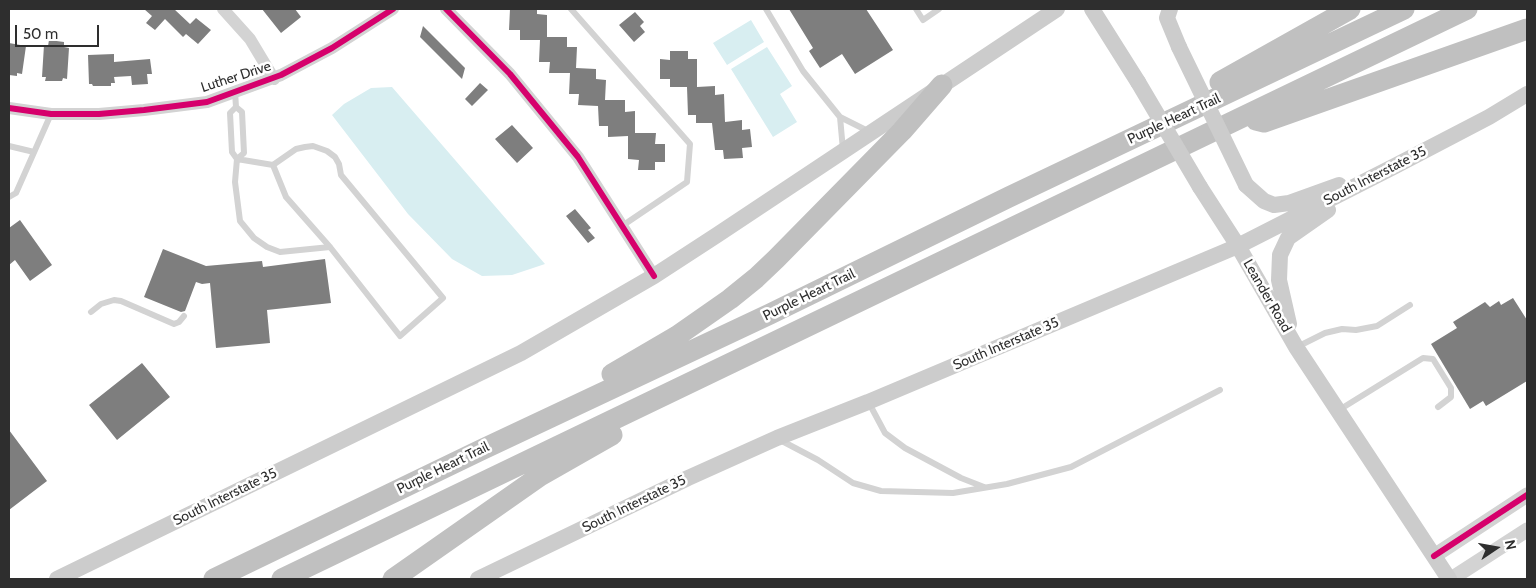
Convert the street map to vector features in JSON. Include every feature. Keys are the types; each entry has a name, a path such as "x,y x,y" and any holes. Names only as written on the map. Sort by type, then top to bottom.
{"highway":[{"path":"1009,197 1118,131 1179,104 1350,9"},
{"name":"Purple Heart Trail","path":"214,579 1404,9"},
{"name":"Purple Heart Trail","path":"282,579 1467,9"},
{"path":"1238,118 1264,122 1527,29"},
{"path":"481,450 503,427 620,370 677,336 730,299 776,259 902,130 942,85"},
{"path":"393,579 526,485 575,455 837,324 944,260"}],"main road":[{"name":"South Interstate 35","path":"57,579 522,353 654,276 1057,9"},
{"name":"Leander Road","path":"1092,9 1238,246 1294,344 1450,579"},
{"path":"1170,9 1167,18 1179,47 1246,185 1264,201 1274,205 1289,203 1395,166"},
{"name":"South Interstate 35","path":"478,579 688,478 777,438 868,402 1238,246 1489,117 1527,94"},
{"path":"1294,344 1279,280 1280,255 1288,238 1395,166"}],"street":[{"path":"223,9 250,40 274,79"},
{"name":"Luther Drive","path":"9,108 51,114 99,114 207,102 274,79 332,48 393,9"},
{"path":"446,9 510,74 578,157 654,276"},
{"path":"1434,556 1527,495"},
{"path":"1450,579 1527,530"}],"lane":[{"path":"571,9 690,144 687,182 622,226"},
{"path":"576,14 582,9"},
{"path":"766,9 803,71 840,117 872,132"},
{"path":"916,9 923,20 939,9"},
{"path":"235,92 236,107 242,112 244,153 237,160"},
{"path":"236,107 230,113 232,152 237,160 235,182 240,221 254,238 267,247 280,252 330,247"},
{"path":"9,197 16,193 51,114"},
{"path":"840,117 843,151"},
{"path":"9,146 34,152"},
{"path":"237,160 273,165 296,149 313,146 327,151 335,157 339,164 341,175 443,298 400,336 330,247 286,198 273,165"},
{"path":"91,312 101,304 114,300 121,301 174,324 179,322 184,316"},
{"path":"1294,344 1342,329 1356,330 1377,326 1410,304"},
{"path":"1338,410 1423,358 1433,359 1451,388 1451,397 1438,407"},
{"path":"777,438 818,460 853,483 881,490 953,493 1007,484 1071,467 1220,390"},
{"path":"868,402 885,433 905,448 962,478 986,488"}],"shaded area":[{"path":"751,20 764,42 727,65 713,43"},
{"path":"767,47 792,86 780,94 797,122 773,137 731,69"},
{"path":"392,87 545,264 512,275 482,276 452,259 408,214 332,115 344,104 371,88"}],"building":[{"path":"144,9 174,9 190,24 196,18 211,30 198,44 186,34 183,37 165,19 155,30 146,23 152,16"},
{"path":"262,9 295,9 301,17 281,33"},
{"path":"510,9 537,9 537,14 547,15 547,37 567,37 567,47 577,47 576,68 596,69 596,79 606,80 605,100 625,100 625,112 635,111 635,133 656,133 655,144 665,144 665,162 655,162 655,170 638,170 639,160 628,159 628,136 608,137 608,126 599,126 598,106 578,105 579,94 569,94 570,73 549,73 550,62 539,62 540,40 520,40 520,30 509,30"},
{"path":"789,9 866,9 893,50 855,74 842,54 820,68 809,51 813,48"},
{"path":"635,12 644,22 640,26 645,32 634,42 619,25"},
{"path":"423,26 465,68 462,79 420,37"},
{"path":"49,40 64,42 64,47 69,48 67,79 63,78 62,81 45,81 46,77 42,77 44,45 48,46"},
{"path":"9,43 26,46 22,74 17,73 17,76 9,75"},
{"path":"670,51 688,51 688,59 697,59 697,87 715,86 715,95 724,94 725,122 742,120 742,130 750,129 752,147 742,148 743,158 724,159 723,150 715,150 712,123 696,123 696,115 688,115 687,87 670,87 670,79 660,79 660,59 670,60"},
{"path":"114,54 114,62 150,59 152,74 147,74 148,84 132,85 131,76 114,77 115,83 111,83 111,86 93,86 89,84 88,55"},
{"path":"480,83 488,90 472,106 465,99"},
{"path":"512,125 533,148 517,163 495,139"},
{"path":"575,209 591,228 588,230 595,238 588,243 566,216"},
{"path":"20,220 52,265 30,281 15,260 9,265 9,228"},
{"path":"163,249 206,266 262,261 263,267 325,259 331,303 267,310 270,343 216,348 210,283 202,284 196,282 185,311 181,312 144,297"},
{"path":"1513,298 1527,320 1527,381 1486,406 1483,401 1470,409 1431,344 1457,328 1453,322 1485,302 1490,307 1499,301 1501,305"},
{"path":"142,363 170,397 117,440 89,405"},
{"path":"9,430 47,481 9,510"}],"cycle path":[{"path":"9,108 51,114 99,114 207,102 281,75 332,48 393,9"},
{"path":"446,9 510,74 578,157 654,276"},
{"path":"1434,556 1527,495"}]}
